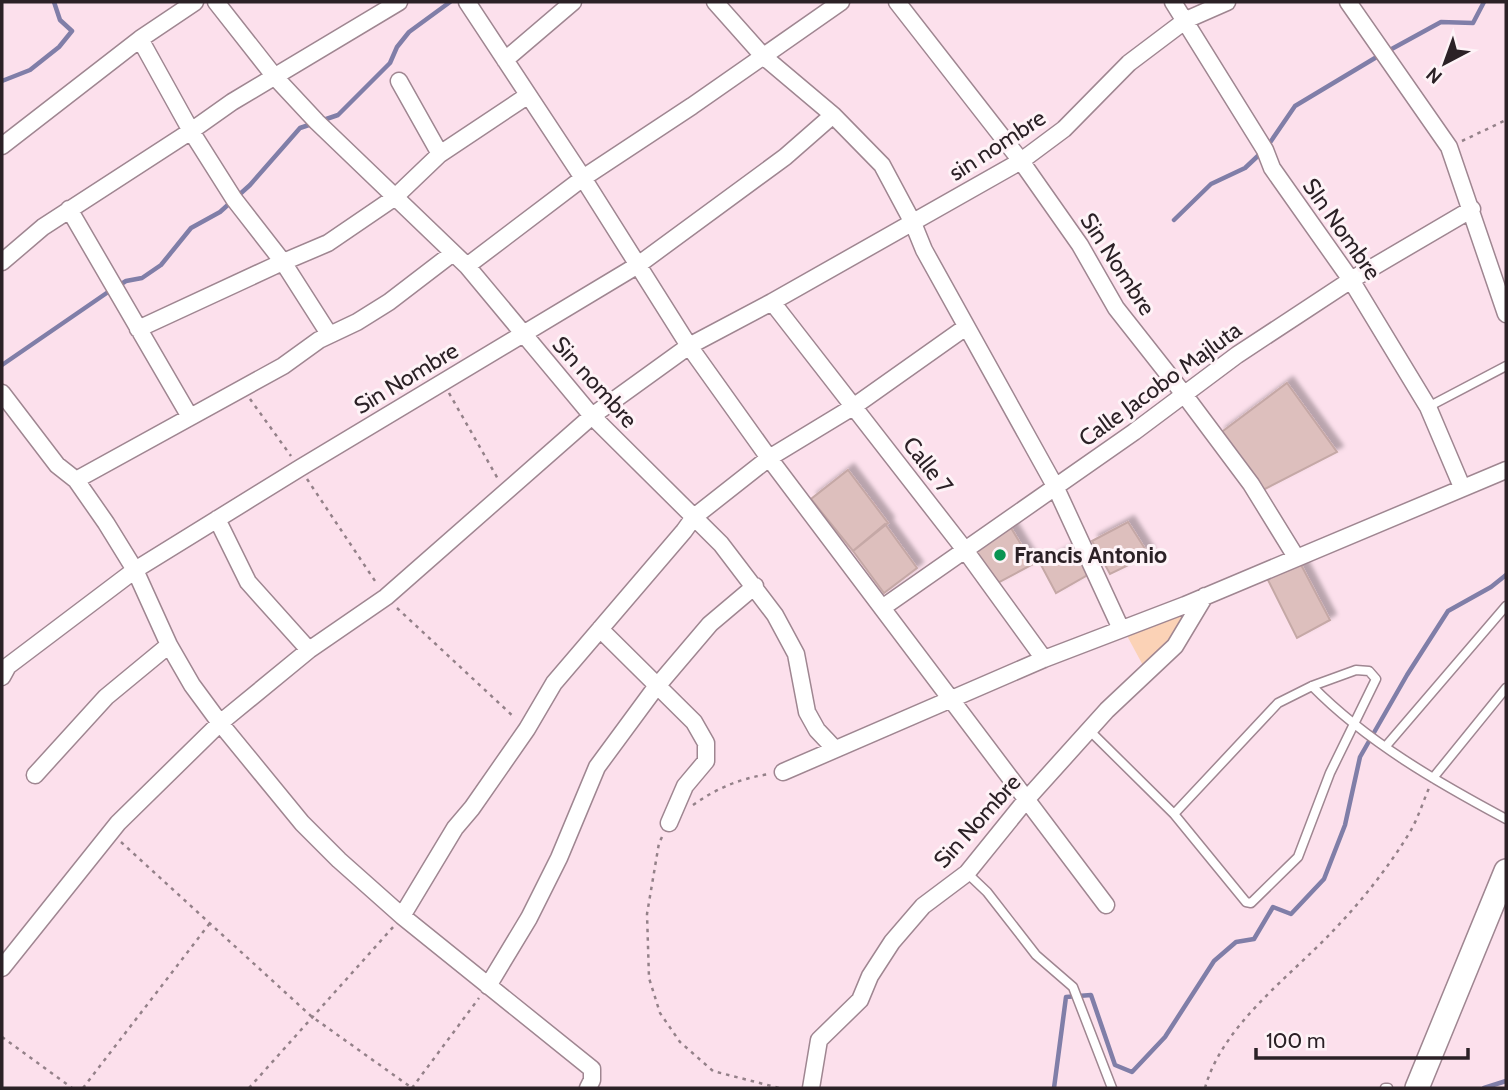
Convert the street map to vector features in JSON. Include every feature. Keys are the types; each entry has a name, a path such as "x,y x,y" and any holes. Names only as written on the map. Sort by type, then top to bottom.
{"street":[{"path":"2,146 139,39 195,2"},
{"name":"Sin nombre","path":"216,2 275,77 394,198 467,266 592,416 721,544 775,615 796,654 807,712 817,730 834,748"},
{"path":"2,262 43,227 232,102 399,2"},
{"path":"467,2 689,346 769,458 1106,905"},
{"path":"505,60 573,2"},
{"path":"715,2 763,56 833,115 882,165 924,250 1055,486 1121,629"},
{"path":"467,266 583,178 841,2"},
{"name":"Sin Nombre","path":"897,2 1021,161 1080,246 1116,308 1184,393 1251,484 1296,556"},
{"name":"SIn Nombre","path":"1174,2 1265,150 1272,168 1351,280 1428,407 1462,487"},
{"name":"sin nombre","path":"2,968 111,832 220,723 309,650 386,597 592,416 689,346 1021,161 1064,129 1129,63 1186,20 1227,2"},
{"path":"1348,2 1449,147 1506,314"},
{"path":"139,39 191,131 234,199 283,262 329,334"},
{"path":"399,81 440,154"},
{"path":"138,329 328,243 394,198 440,154 527,96"},
{"name":"Sin Nombre","path":"2,677 8,666 135,570 638,265 785,157 833,115"},
{"path":"69,209 190,416"},
{"name":"Calle Jacobo Majluta","path":"882,608 1134,432 1237,355 1351,280 1472,209"},
{"path":"76,480 283,366 329,334 358,322 453,253"},
{"name":"Calle 7","path":"772,302 965,550 1044,659"},
{"path":"402,916 455,828 527,729 554,684 694,517 769,458 853,407 966,327"},
{"path":"2,393 57,465 76,480 135,570 169,645 192,685 302,823 402,916 592,1069 592,1080 588,1088"},
{"path":"783,772 1044,659 1205,596 1506,470"},
{"path":"217,519 248,582 309,650"},
{"path":"488,986 529,918 559,858 597,767 657,685 710,624 755,586"},
{"name":"Sin Nombre","path":"811,1088 819,1040 860,1000 870,976 892,942 923,906 967,873 1026,800 1089,730 1175,646 1205,596"},
{"path":"600,629 694,722 706,743 706,761 685,786 669,823"},
{"path":"35,775 106,697 169,645"},
{"path":"1417,1088 1506,870"}],"lane":[{"path":"1428,407 1506,366"},
{"path":"1386,746 1506,606"},
{"path":"1089,730 1174,814 1246,902 1251,903 1298,857 1330,774 1376,679 1369,671 1356,670 1312,686 1278,703 1174,814"},
{"path":"1312,686 1353,725 1433,778 1506,820"},
{"path":"1433,778 1506,688"},
{"path":"967,873 988,892 1036,955 1073,987 1112,1088"}],"path":[{"path":"1449,147 1506,120"},
{"path":"443,382 505,491"},
{"path":"242,388 300,468 386,597 527,729"},
{"path":"779,1088 713,1071 680,1042 660,1013 649,978 647,914 659,843 669,823 707,795 744,778 783,772"},
{"path":"1205,1088 1223,1047 1257,1006 1333,931 1373,885 1411,830 1433,778"},
{"path":"111,832 311,1016 412,1088 488,986"},
{"path":"249,1088 402,916"},
{"path":"83,1088 210,923"},
{"path":"2,1037 72,1088"}],"shaded area":[{"path":"1201,601 1146,671 1125,632"}],"building":[{"path":"1287,383 1337,452 1261,491 1219,434"},
{"path":"848,470 888,523 853,551 811,499"},
{"path":"1128,522 1149,555 1110,574 1092,541"},
{"name":"Francis Antonio","path":"1008,523 1033,564 994,585 973,546"},
{"path":"885,524 917,568 884,593 853,551"},
{"path":"1078,545 1091,573 1056,593 1041,565"},
{"path":"1299,561 1330,620 1297,638 1267,578"}],"waterway":[{"path":"2,81 30,70 59,47 72,31 60,20 54,2"},
{"path":"118,286 126,281 142,278 161,265 191,228 220,212 250,185 300,128 338,115 390,63 397,47 409,32 450,2"},
{"path":"1388,51 1441,22 1473,23 1484,2"},
{"path":"1267,147 1295,106 1380,55"},
{"path":"1174,220 1211,184 1245,168 1261,153"},
{"path":"2,365 111,290"},
{"path":"1054,1088 1066,997 1091,995 1115,1065 1132,1072 1165,1037 1214,961 1236,942 1254,939 1273,907 1291,914 1324,879 1345,825 1360,757 1407,675 1448,611 1491,587 1506,575"},
{"path":"1484,1088 1506,1081"}],"place":[{"name":"Francis Antonio","path":"1000,555"}]}
